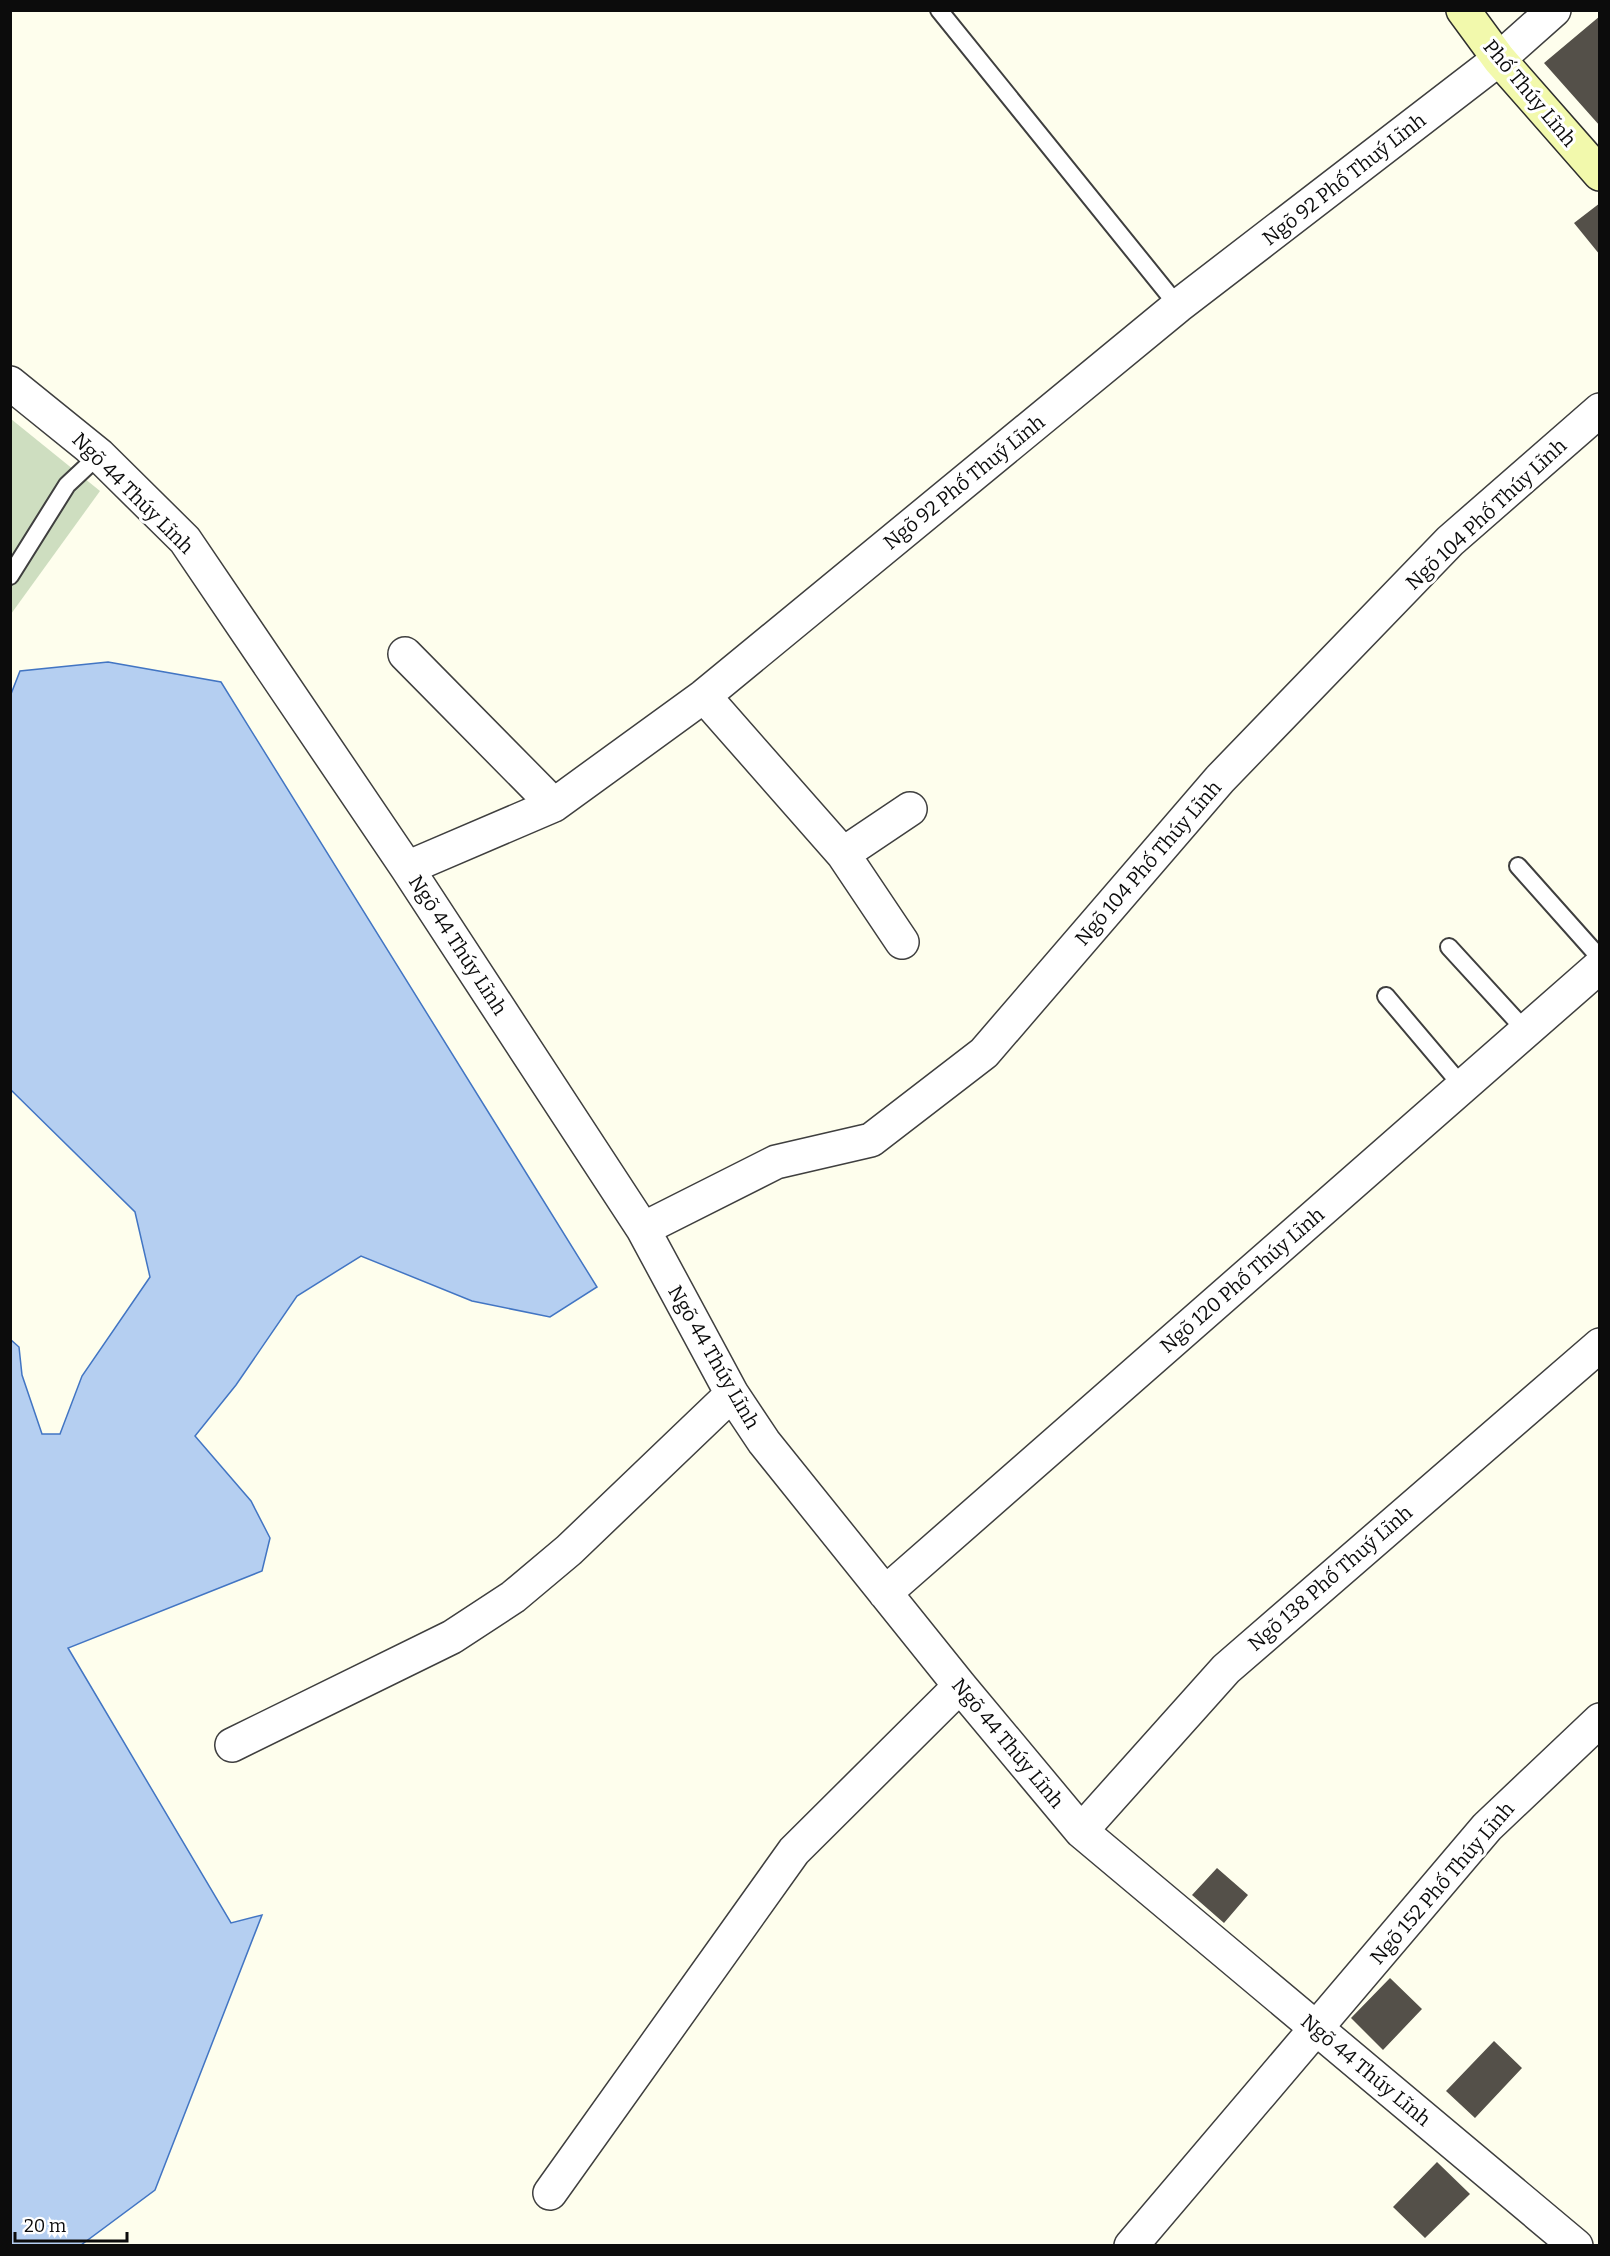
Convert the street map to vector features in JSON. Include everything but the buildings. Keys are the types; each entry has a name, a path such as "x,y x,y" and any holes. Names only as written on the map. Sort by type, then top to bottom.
{"street":[{"name":"Phố Thúy Lĩnh","path":"1463,10 1499,59 1599,174"},
{"name":"Ngõ 92 Phố Thuý Lĩnh","path":"407,868 555,805 704,696 1178,306 1499,59 1554,10"},
{"name":"Ngõ 44 Thúy Lĩnh","path":"10,383 99,455 185,540 407,868 643,1229 732,1394 764,1442 960,1686 1081,1831 1576,2246"},
{"name":"Ngõ 104 Phố Thúy Lĩnh","path":"643,1229 776,1162 871,1140 984,1053 1220,779 1450,541 1599,411"},
{"path":"405,654 555,805"},
{"path":"704,696 843,854 902,942"},
{"path":"843,854 910,809"},
{"name":"Ngõ 120 Phố Thúy Lĩnh","path":"885,1593 1599,966"},
{"name":"Ngõ 138 Phố Thuý Lĩnh","path":"1081,1831 1226,1669 1599,1345"},
{"path":"232,1745 452,1637 513,1596 569,1550 732,1394"},
{"path":"550,2193 794,1851 960,1686"},
{"name":"Ngõ 152 Phố Thúy Lĩnh","path":"1131,2246 1487,1827 1599,1720"}],"lane":[{"path":"939,10 1178,306"},
{"path":"10,576 67,485 99,455"},
{"path":"1518,866 1599,958"},
{"path":"1449,947 1526,1031"},
{"path":"1386,996 1463,1087"}],"green space":[{"path":"11,419 100,491 11,614"}],"water":[{"path":"108,662 221,682 597,1287 550,1317 472,1301 361,1256 297,1296 236,1385 195,1436 251,1501 270,1538 262,1571 68,1648 231,1923 262,1915 155,2190 81,2245 11,2245 11,1340 19,1347 22,1375 42,1434 60,1434 82,1376 150,1277 135,1212 11,1090 11,694 20,671"}]}
